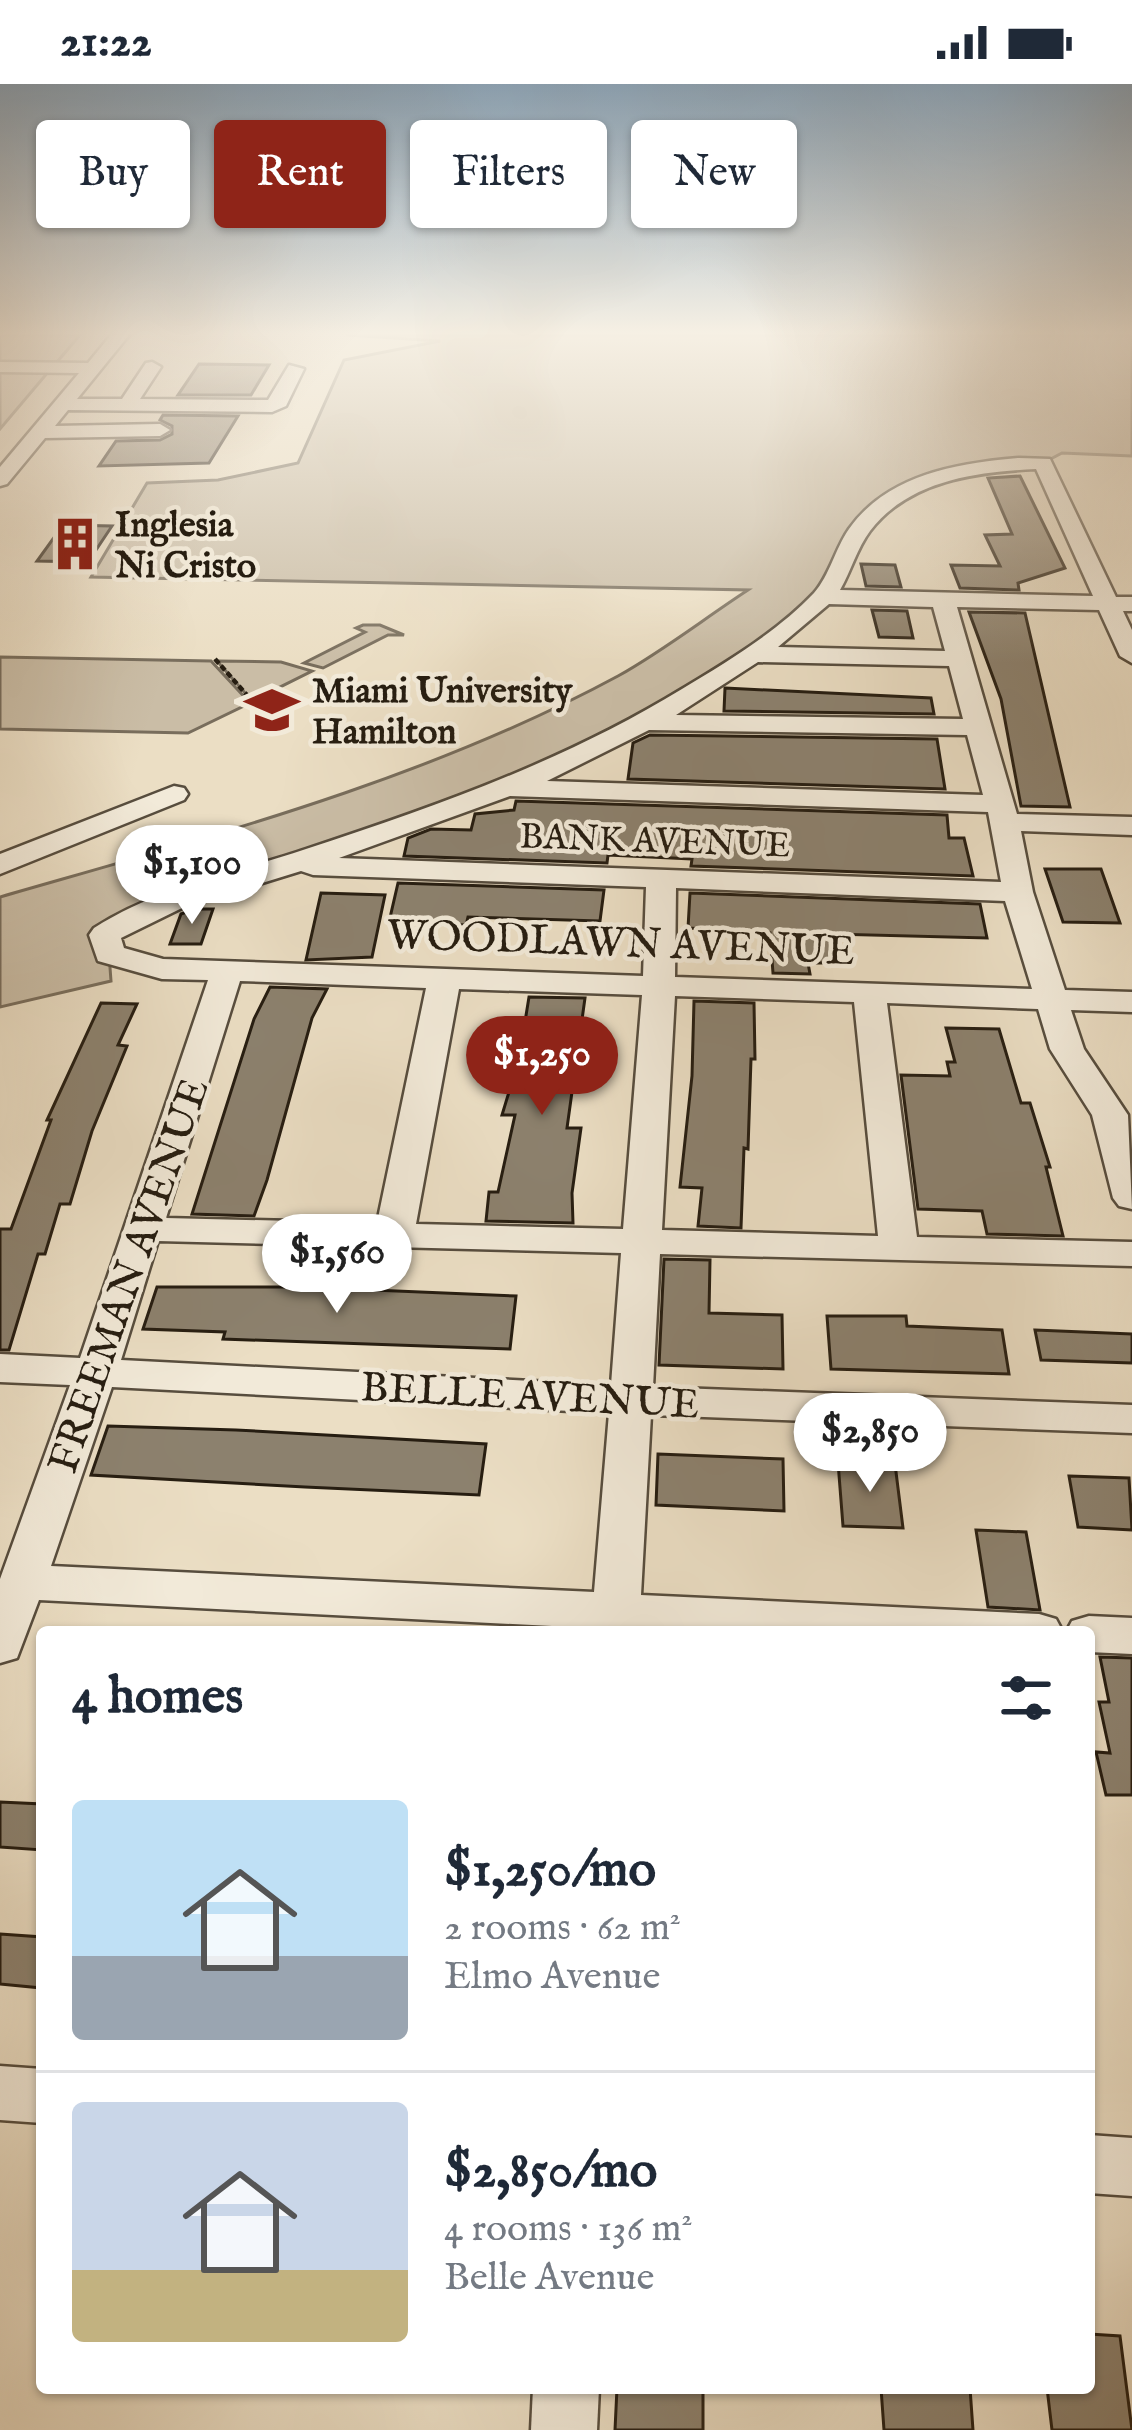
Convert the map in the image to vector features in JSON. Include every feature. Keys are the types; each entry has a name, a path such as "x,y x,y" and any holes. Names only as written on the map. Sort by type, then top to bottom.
{"street":[{"path":"0,480 30,444"},
{"path":"290,865 506,788 645,722 749,654 824,597 860,529 880,506 913,487 982,464 1043,463 1120,604 1132,656"},
{"path":"824,597 1120,604"},
{"path":"943,600 1003,813 1018,892 1067,1049 1109,1115 1132,1198"},
{"path":"749,654 959,659"},
{"path":"645,722 978,728"},
{"path":"506,788 1003,813 1132,826"},
{"path":"0,865 174,794"},
{"name":"BANK AVENUE","path":"290,865 1018,892"},
{"name":"WOODLAWN AVENUE","path":"290,865 123,922 105,935 109,954 162,970 1132,1003"},
{"path":"616,1622 659,987 661,878"},
{"name":"FREEMAN AVENUE","path":"0,1645 97,1372 227,973"},
{"path":"395,1231 444,980"},
{"path":"869,994 899,1249"},
{"path":"143,1229 395,1231 641,1244 1132,1253"},
{"name":"BELLE AVENUE","path":"0,1368 629,1400 1132,1419"},
{"path":"22,1582 328,1614 774,1626"},
{"path":"1095,1634 1132,1636"},
{"path":"0,2093 36,2096"},
{"path":"1095,2164 1132,2167"},
{"path":"564,2430 566,2394"}],"path":[{"path":"214,658 254,703 275,712"}],"shaded area":[{"path":"306,444 1132,444 1132,456 1062,453 1043,463 983,465 880,507 824,597 749,654 505,788 123,922 109,954 111,981 0,1007 0,897 315,803 470,746 618,676 748,590 91,577 147,483 218,480 298,463"},
{"path":"380,625 404,635 388,635 323,668 304,663 365,632 356,628"},
{"path":"0,657 211,661 250,703 188,733 0,729"},
{"path":"217,661 281,662 312,671 252,701"}],"building":[{"path":"114,444 220,444 209,463 99,466"},
{"path":"1020,476 1065,568 1018,583 1019,590 960,588 951,565 1000,566 985,535 1012,534 988,478"},
{"name":"Inglesia Ni Cristo","path":"63,525 112,526 88,562 37,561"},
{"path":"861,564 895,565 901,587 866,586"},
{"path":"872,610 907,611 913,638 879,637"},
{"path":"969,612 1025,613 1070,807 1021,806 1001,699"},
{"path":"725,688 931,698 934,714 724,711"},
{"path":"650,735 937,739 945,789 628,779 633,743"},
{"path":"516,801 947,815 949,838 964,838 973,876 691,866 692,859 608,855 607,863 404,856 408,838 431,829 471,830 475,814 514,810"},
{"path":"1045,869 1101,869 1120,923 1063,922"},
{"path":"398,883 604,890 600,921 468,917 466,925 389,922"},
{"path":"321,893 385,895 372,957 306,960"},
{"path":"690,893 980,904 987,938 832,934 837,963 808,963 810,974 773,973 770,933 688,928"},
{"path":"213,909 201,944 170,944 181,914"},
{"path":"270,987 327,989 312,1018 267,1180 254,1216 192,1214 254,1019"},
{"path":"529,997 585,998 567,1128 581,1128 573,1223 486,1221 489,1192 498,1192 515,1115 502,1115 519,1059"},
{"path":"694,1001 754,1003 755,1059 751,1059 741,1228 698,1226 702,1188 680,1187 692,1076"},
{"path":"101,1003 137,1004 118,1045 127,1046 92,1131 70,1204 60,1204 45,1254 38,1254 9,1350 0,1350 0,1229 11,1229 51,1120 47,1120"},
{"path":"946,1028 999,1029 1021,1103 1030,1103 1050,1167 1046,1167 1063,1236 987,1234 982,1211 918,1209 901,1075 950,1076 947,1062 955,1062"},
{"path":"664,1259 710,1260 709,1313 782,1315 783,1369 659,1365"},
{"path":"157,1287 301,1287 516,1296 510,1349 223,1339 225,1332 143,1329"},
{"path":"827,1316 906,1316 907,1326 1002,1330 1009,1374 831,1369"},
{"path":"1035,1330 1132,1334 1132,1363 1041,1360"},
{"path":"108,1426 486,1444 479,1495 91,1475"},
{"path":"658,1454 783,1459 784,1511 656,1505"},
{"path":"838,1462 895,1464 903,1528 843,1526"},
{"path":"1069,1476 1129,1478 1132,1530 1078,1527"},
{"path":"976,1530 1026,1532 1040,1610 988,1607"},
{"path":"1100,1657 1132,1658 1132,1795 1106,1795 1096,1752 1110,1753 1099,1702 1109,1702"},
{"path":"0,1802 36,1804 36,1850 0,1847"},
{"path":"0,1934 36,1937 36,1987 0,1984"},
{"path":"1095,2334 1120,2336 1132,2430 1052,2430 1048,2394 1095,2394"},
{"path":"617,2394 703,2394 703,2430 615,2430"},
{"path":"881,2394 970,2394 973,2430 884,2430"}],"place":[{"name":"Inglesia Ni Cristo","path":"75,544"},
{"name":"Miami University Hamilton","path":"272,710"}]}
